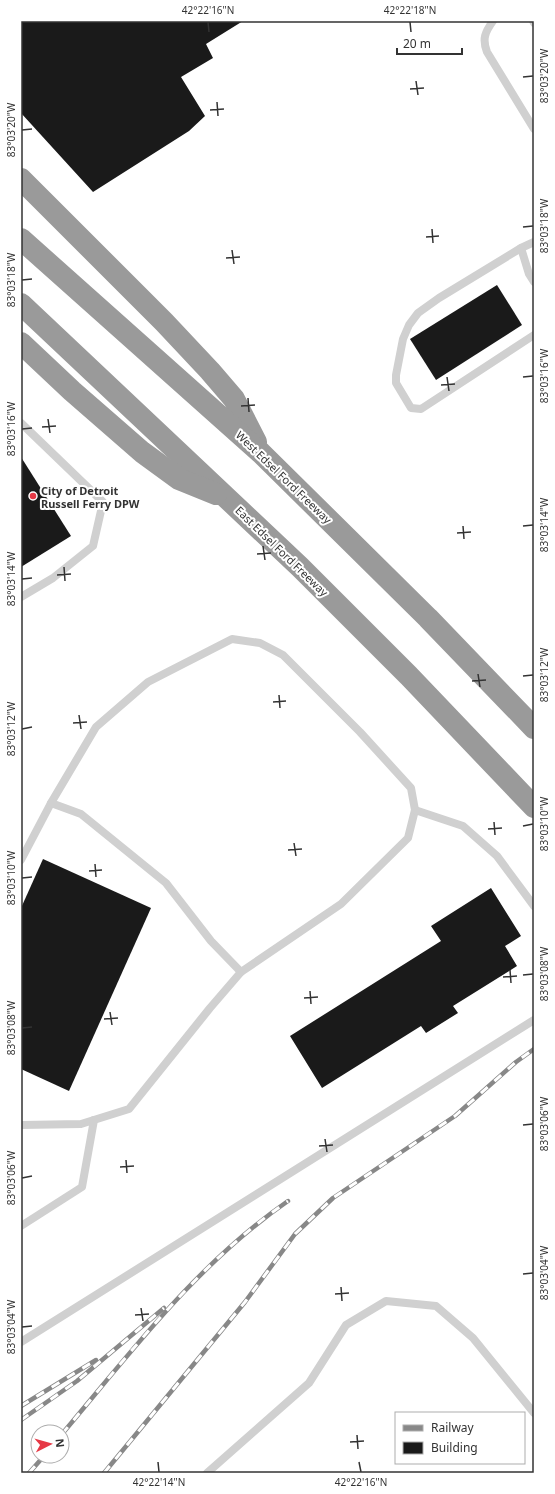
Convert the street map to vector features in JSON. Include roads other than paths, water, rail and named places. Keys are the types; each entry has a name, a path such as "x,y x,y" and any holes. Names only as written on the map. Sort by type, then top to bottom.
{"highway":[{"path":"21,179 139,296 210,370 234,399 261,453"},
{"name":"West Edsel Ford Freeway","path":"21,239 261,453 428,618 534,728"},
{"name":"East Edsel Ford Freeway","path":"21,304 300,567 382,648 534,807"},
{"path":"21,343 72,392 142,452 180,479 228,499"}],"lane":[{"path":"493,21 486,31 483,42 487,52 534,129"},
{"path":"534,242 521,248 439,298 418,313 409,325 403,339 397,368 396,383 411,408 421,409 534,335"},
{"path":"521,248 529,274 534,282"},
{"path":"21,423 103,502 93,546 53,578 21,597"},
{"path":"21,860 51,803 96,727 148,682 232,640 260,643 283,655 360,732 411,788 415,810 408,838 341,904 242,972 210,1008 129,1109 81,1124 21,1125"},
{"path":"51,803 81,814 166,883 211,941 242,972"},
{"path":"415,810 463,826 497,856 534,906"},
{"path":"21,1342 534,1020"},
{"path":"21,1226 82,1187 94,1120"},
{"path":"207,1473 309,1383 346,1325 386,1300 436,1306 473,1338 534,1413"}],"railway":[{"path":"104,1473 245,1302 295,1234 333,1198 455,1116 516,1062 534,1049"},
{"path":"70,1424 141,1340 195,1280 255,1225 288,1201"},
{"path":"21,1420 77,1381 164,1308"},
{"path":"21,1406 96,1360"},
{"path":"29,1473 37,1464"}],"place":[{"name":"City of Detroit Russell Ferry DPW","path":"33,496"}]}
